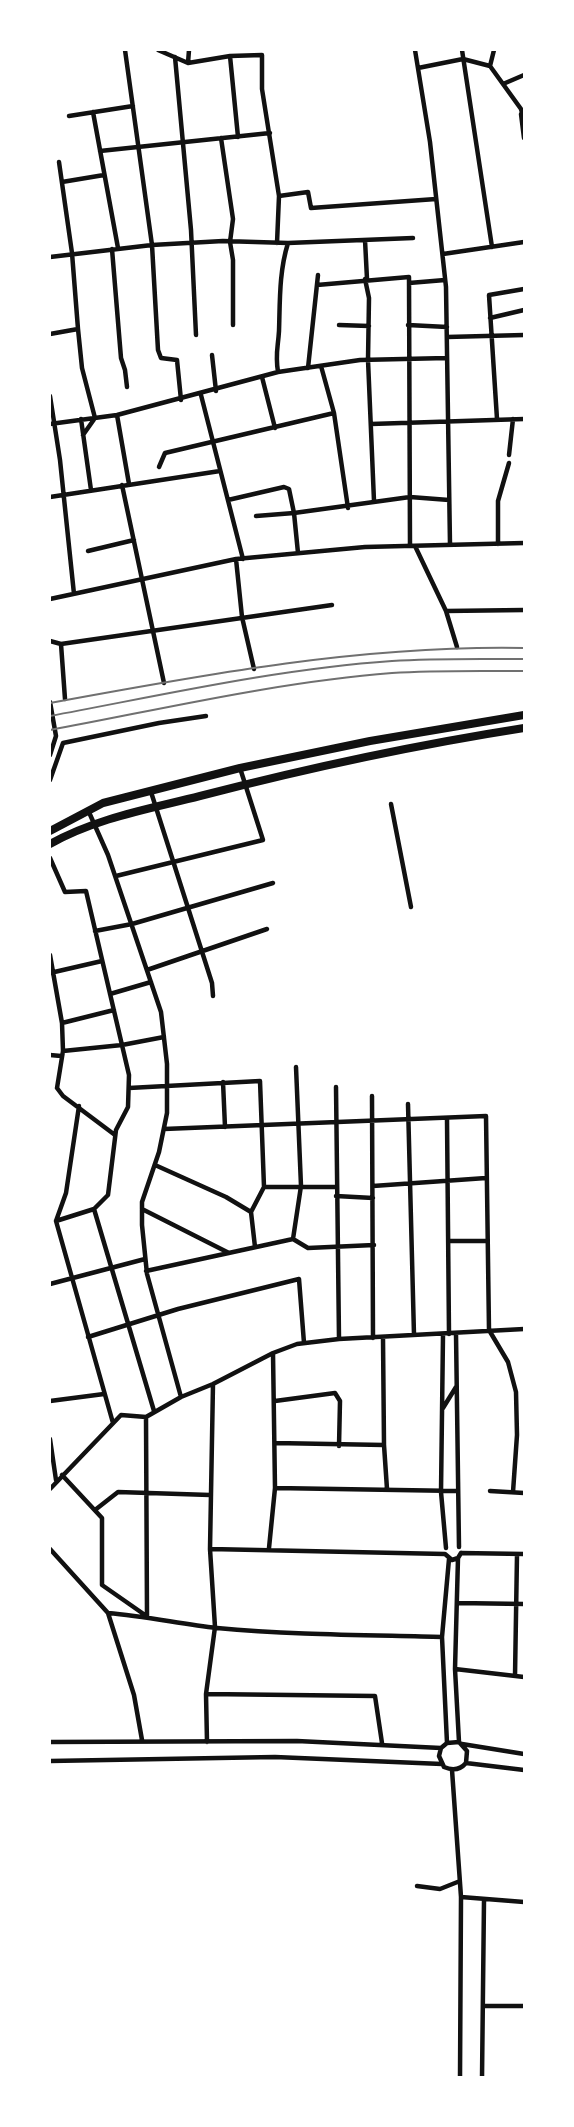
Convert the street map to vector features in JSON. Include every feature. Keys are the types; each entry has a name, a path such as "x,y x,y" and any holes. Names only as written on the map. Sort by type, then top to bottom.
{"main road":[{"path":"50,831 103,803 240,768 370,741 525,715"},
{"path":"513,716 514,730"},
{"path":"50,844 94,823 247,784 375,754 525,728"}],"street":[{"path":"125,50 152,245 158,351 161,358 177,360 181,400"},
{"path":"158,50 188,63 230,56 262,55 262,89 279,196 277,243"},
{"path":"188,63 189,50"},
{"path":"416,50 446,280 450,545"},
{"path":"462,50 492,247"},
{"path":"490,66 494,50"},
{"path":"230,56 238,136"},
{"path":"175,57 192,243 196,335"},
{"path":"418,68 463,59 490,66 522,110 525,119"},
{"path":"503,84 525,75"},
{"path":"69,116 133,106"},
{"path":"522,110 525,138"},
{"path":"93,112 115,248 121,358 127,377 127,387"},
{"path":"100,151 270,134"},
{"path":"221,138 233,219 230,242 233,260 233,325"},
{"path":"59,162 72,253 82,368 95,418 83,435"},
{"path":"62,183 104,175"},
{"path":"279,196 308,192 311,208 436,199"},
{"path":"50,257 152,245 413,238"},
{"path":"365,240 369,298 368,360 374,501"},
{"path":"442,254 525,242"},
{"path":"278,372 275,354 278,341 282,264 288,243"},
{"path":"308,368 318,274"},
{"path":"317,285 366,279 409,278 408,422 412,546 446,611 457,647"},
{"path":"409,282 446,280"},
{"path":"496,419 489,295 525,289"},
{"path":"490,318 525,310"},
{"path":"339,325 369,326"},
{"path":"408,325 447,327"},
{"path":"50,334 78,329"},
{"path":"447,337 490,334 525,335"},
{"path":"212,355 216,391"},
{"path":"52,424 117,415 216,391 278,372 368,360 447,358"},
{"path":"321,366 334,413 348,508"},
{"path":"262,377 275,428"},
{"path":"201,395 243,559"},
{"path":"50,396 52,424 58,445 74,594"},
{"path":"159,467 165,453 334,413"},
{"path":"117,415 129,484"},
{"path":"509,455 513,419"},
{"path":"371,424 525,419"},
{"path":"81,420 91,490"},
{"path":"50,447 58,445"},
{"path":"498,544 498,501 509,463"},
{"path":"50,497 220,471"},
{"path":"122,485 164,683"},
{"path":"228,500 284,487 291,493 298,553"},
{"path":"256,516 348,508 374,501 410,497 449,500"},
{"path":"88,551 134,540"},
{"path":"50,599 243,559 412,546 525,543"},
{"path":"236,560 242,617 254,669"},
{"path":"50,641 61,644 332,605"},
{"path":"446,611 525,610"},
{"path":"61,644 65,699"},
{"path":"50,702 56,736 50,755"},
{"path":"50,780 63,743 206,716"},
{"path":"116,876 262,840 247,784 240,768"},
{"path":"151,792 202,952 213,996"},
{"path":"391,804 411,907"},
{"path":"88,810 116,876 161,1012 167,1087 164,1128 142,1209 146,1271 181,1397"},
{"path":"50,858 65,892 86,891 129,1076 128,1107 115,1135 108,1195 94,1209 56,1221"},
{"path":"95,931 132,924 273,883"},
{"path":"147,970 267,929"},
{"path":"50,955 51,972 62,1023 62,1053 57,1088 63,1096 115,1135"},
{"path":"51,972 102,961"},
{"path":"110,994 151,982"},
{"path":"62,1023 114,1010"},
{"path":"50,1055 122,1046 164,1037"},
{"path":"293,1239 301,1186 296,1067"},
{"path":"129,1088 260,1081 264,1186 251,1212 255,1247"},
{"path":"223,1082 225,1126"},
{"path":"336,1087 336,1246 339,1338"},
{"path":"372,1096 373,1338"},
{"path":"408,1104 414,1335"},
{"path":"79,1106 66,1193 56,1221 113,1423"},
{"path":"164,1128 486,1116 489,1330 508,1362 516,1392 518,1435 513,1492"},
{"path":"447,1119 449,1241 441,1492 447,1553 442,1637 447,1743"},
{"path":"155,1165 226,1197 251,1212"},
{"path":"373,1186 486,1178"},
{"path":"264,1186 336,1187"},
{"path":"336,1196 373,1198"},
{"path":"94,1209 154,1412"},
{"path":"142,1209 230,1253"},
{"path":"146,1271 293,1239 308,1248 374,1245"},
{"path":"449,1241 487,1241"},
{"path":"50,1284 145,1260"},
{"path":"88,1337 159,1315 299,1280 304,1343"},
{"path":"50,1489 56,1480 122,1415 146,1417 181,1397 213,1384 273,1353 304,1343 339,1338 384,1338 525,1329"},
{"path":"50,1761 275,1757 442,1764 452,1770 466,1763 467,1751 460,1743 455,1669 460,1556 456,1334"},
{"path":"384,1338 384,1445 387,1490"},
{"path":"269,1548 275,1443 273,1353"},
{"path":"207,1742 206,1694 215,1627 210,1549 213,1384"},
{"path":"442,1410 457,1386"},
{"path":"516,1392 525,1392"},
{"path":"275,1401 335,1393 340,1401 339,1446"},
{"path":"50,1401 104,1394"},
{"path":"146,1417 147,1616"},
{"path":"518,1435 525,1435"},
{"path":"50,1439 56,1480"},
{"path":"275,1443 339,1446 384,1445"},
{"path":"62,1475 102,1518 102,1585 147,1616"},
{"path":"274,1488 459,1491"},
{"path":"95,1510 118,1491 210,1495"},
{"path":"490,1491 525,1493"},
{"path":"447,1553 454,1544 459,1547"},
{"path":"210,1549 269,1548 353,1553 447,1553 460,1556 525,1554"},
{"path":"50,1549 108,1613 134,1695 142,1740"},
{"path":"515,1676 517,1555"},
{"path":"458,1603 525,1604"},
{"path":"108,1613 147,1616 215,1627 317,1635 442,1637"},
{"path":"516,1633 525,1634"},
{"path":"455,1669 525,1677"},
{"path":"206,1694 375,1696 382,1743"},
{"path":"50,1742 142,1740 382,1743 441,1748"},
{"path":"442,1764 439,1756 441,1748 447,1743 460,1743 525,1754"},
{"path":"466,1763 525,1770"},
{"path":"452,1770 461,1898 460,2078"},
{"path":"417,1886 440,1889 460,1881"},
{"path":"461,1898 525,1902"},
{"path":"482,2078 484,1900"},
{"path":"483,2006 525,2006"}],"railway":[{"path":"50,703 227,672 345,656 464,648 524,648"},
{"path":"50,716 306,670 425,659 524,659"},
{"path":"50,730 220,697 349,677 425,671 524,671"}]}
